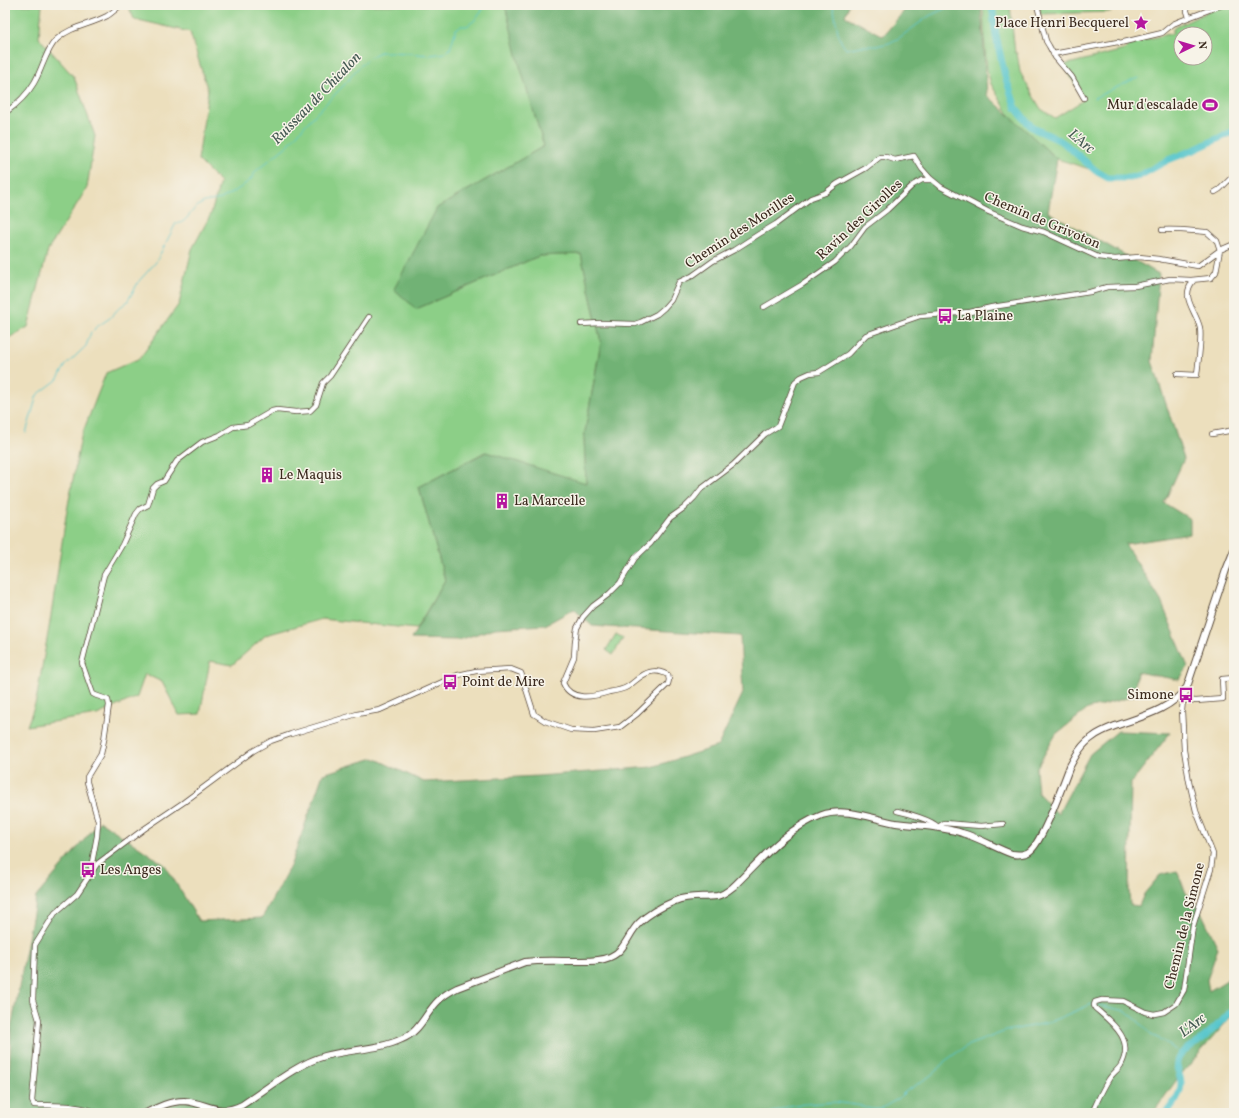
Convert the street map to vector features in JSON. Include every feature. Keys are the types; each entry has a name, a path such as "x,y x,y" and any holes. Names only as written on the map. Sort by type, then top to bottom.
{"street":[{"path":"5,114 25,96 34,83 55,40 70,30 112,13 121,5"},
{"path":"1037,5 1046,41 1053,54 1067,71 1084,98"},
{"path":"1187,5 1189,17"},
{"path":"1206,5 1211,9"},
{"path":"1053,54 1118,42 1120,43 1158,34 1167,31 1173,24 1222,5"},
{"name":"Chemin des Morilles","path":"581,324 635,324 658,314 671,300 679,282 692,276 713,261 776,224 811,198 830,190 837,184 866,168 880,157 895,160 912,155 916,158"},
{"name":"Chemin de Grivoton","path":"916,158 922,169 941,187 989,212 1022,226 1044,232 1098,257 1115,259 1139,257 1198,266 1220,250 1234,244"},
{"path":"1215,192 1234,175"},
{"name":"Ravin des Girolles","path":"764,307 803,284 835,262 851,246 866,227 887,210 913,185 922,180 932,180"},
{"path":"98,1113 69,1106 34,1105 32,1101 39,1020 33,1000 35,945 56,913 77,894 97,864 144,828 271,741 357,714 380,710 458,675 476,671 511,669 521,673 534,714 545,721 571,730 594,731 620,727 637,714 668,684 668,675 660,671 651,672 641,676 623,689 597,696 572,694 566,689 563,683 574,657 577,628 583,617 592,606 609,594 620,583 635,558 651,543 670,518 684,508 701,489 733,465 765,434 778,426 795,382 801,377 810,373 819,372 848,354 866,335 920,316 970,312 1045,298 1090,292 1107,287 1135,286 1170,279 1194,280 1211,278 1216,272 1220,250 1217,241 1208,232 1177,229 1162,230"},
{"path":"1177,374 1197,375 1200,329 1187,294 1189,285 1194,280"},
{"path":"93,870 91,868 98,836 98,821 87,778 101,754 109,705 108,700 93,694 82,663 100,588 107,569 122,545 136,514 140,509 148,505 153,488 157,484 164,481 177,461 202,442 220,435 233,427 248,425 272,411 310,411 316,405 322,383 330,376 369,317"},
{"path":"1212,434 1234,430"},
{"path":"146,1113 176,1101 186,1101 220,1110 235,1108 242,1105 297,1068 314,1060 337,1053 388,1044 404,1039 419,1026 439,1000 457,988 525,962 593,961 610,957 622,948 639,924 652,913 676,900 684,898 718,896 726,893 783,838 805,823 832,812 842,812 896,823 938,827 963,833 1012,854 1026,854 1032,850 1040,838 1070,766 1086,742 1100,732 1166,706 1178,698 1187,687 1234,550"},
{"path":"1183,700 1196,701 1223,699 1222,679 1234,678"},
{"name":"Chemin de la Simone","path":"1092,1113 1109,1080 1120,1066 1124,1057 1125,1047 1122,1036 1117,1028 1095,1008 1095,1002 1102,1000 1123,1001 1145,1012 1154,1014 1164,1012 1176,1004 1184,990 1193,926 1211,869 1213,854 1196,811 1184,750 1182,711 1183,700 1187,687"},
{"path":"897,811 911,814 935,824 938,827"},
{"path":"938,827 944,823 981,826 1003,824"}],"green space":[{"path":"5,5 42,5 39,38 74,77 95,136 87,188 48,250 28,327 5,340"},
{"path":"128,5 505,5 544,146 437,208 416,309 539,256 581,254 601,342 584,437 586,484 485,452 419,487 445,580 416,629 322,619 266,635 232,665 210,661 200,714 179,715 162,682 145,674 137,697 97,715 27,726 36,701 66,516 81,437 106,373 140,358 179,304 192,249 211,214 220,182 198,160 208,91 190,32 134,19"},
{"path":"505,5 849,5 845,16 883,36 909,5 981,5 987,95 1057,159 1048,212 1159,274 1152,361 1184,459 1164,503 1190,519 1190,534 1125,544 1161,601 1188,667 1179,680 1137,672 1134,696 1088,709 1056,734 1036,769 1038,793 1058,814 1090,754 1118,731 1170,733 1131,783 1130,905 1139,906 1144,894 1160,875 1177,871 1186,893 1197,903 1218,948 1207,980 1209,991 1227,980 1234,971 1234,1013 1178,1078 1153,1113 8,1113 11,1029 36,897 100,821 165,865 199,921 262,918 291,864 323,774 374,758 424,782 538,776 652,767 718,746 743,693 740,636 592,626 574,609 545,625 495,628 459,640 411,639 445,580 419,487 486,452 586,483 584,437 601,342 581,254 539,256 416,309 394,289 437,208 544,146 519,63"},
{"path":"983,5 1010,5 1015,53 1017,53 1020,72 1041,109 1055,118 1082,101 1083,98 1064,65 1124,50 1127,48 1127,44 1173,33 1173,66 1213,66 1213,26 1177,26 1212,10 1234,5 1234,131 1168,160 1145,173 1130,178 1108,178 1096,171 1057,159 1011,118 991,84 987,70"},
{"path":"1039,5 1111,5 1111,12 1041,14"},
{"path":"616,634 623,638 613,655 606,650"}],"waterway":[{"name":"Ruisseau de Chicalon","path":"94,330 110,318 127,302 139,281 156,262 176,223 181,223 195,208 204,202 221,199 240,188 251,179 256,171 288,145 346,83 356,70 370,57 380,52 430,55 445,53 450,49 456,29 461,26 467,26 475,20 482,11 482,5"},
{"name":"Ruisseau de Chicalon","path":"832,5 838,33 842,44 846,49 889,43 899,38 929,16 948,7 955,6 983,9 992,6"},
{"name":"L'Arc","path":"992,5 996,36 1005,76 1016,108 1035,129 1065,144 1096,171 1108,178 1130,178 1141,175 1168,160 1234,131"},
{"path":"1094,98 1139,78"},
{"name":"Ruisseau de Chicalon","path":"26,433 37,395 57,380 66,365 86,346 91,332"},
{"path":"770,1113 792,1105 835,1102 863,1106 871,1109 880,1109 898,1099 905,1092 930,1076 945,1061 966,1046 1006,1031 1047,1023 1092,1004"},
{"path":"1098,1005 1126,1011 1151,1035 1162,1040 1181,1054"},
{"name":"L'Arc","path":"1166,1113 1176,1099 1181,1087 1177,1060 1186,1049 1201,1040 1234,1008"}],"place":[{"name":"Place Henri Becquerel","path":"1141,23"},
{"name":"Mur d'escalade","path":"1210,105"},
{"name":"La Plaine","path":"945,316"},
{"name":"Le Maquis","path":"267,475"},
{"name":"La Marcelle","path":"502,501"},
{"name":"Point de Mire","path":"450,682"},
{"name":"Simone","path":"1186,695"},
{"name":"Les Anges","path":"88,870"}]}
